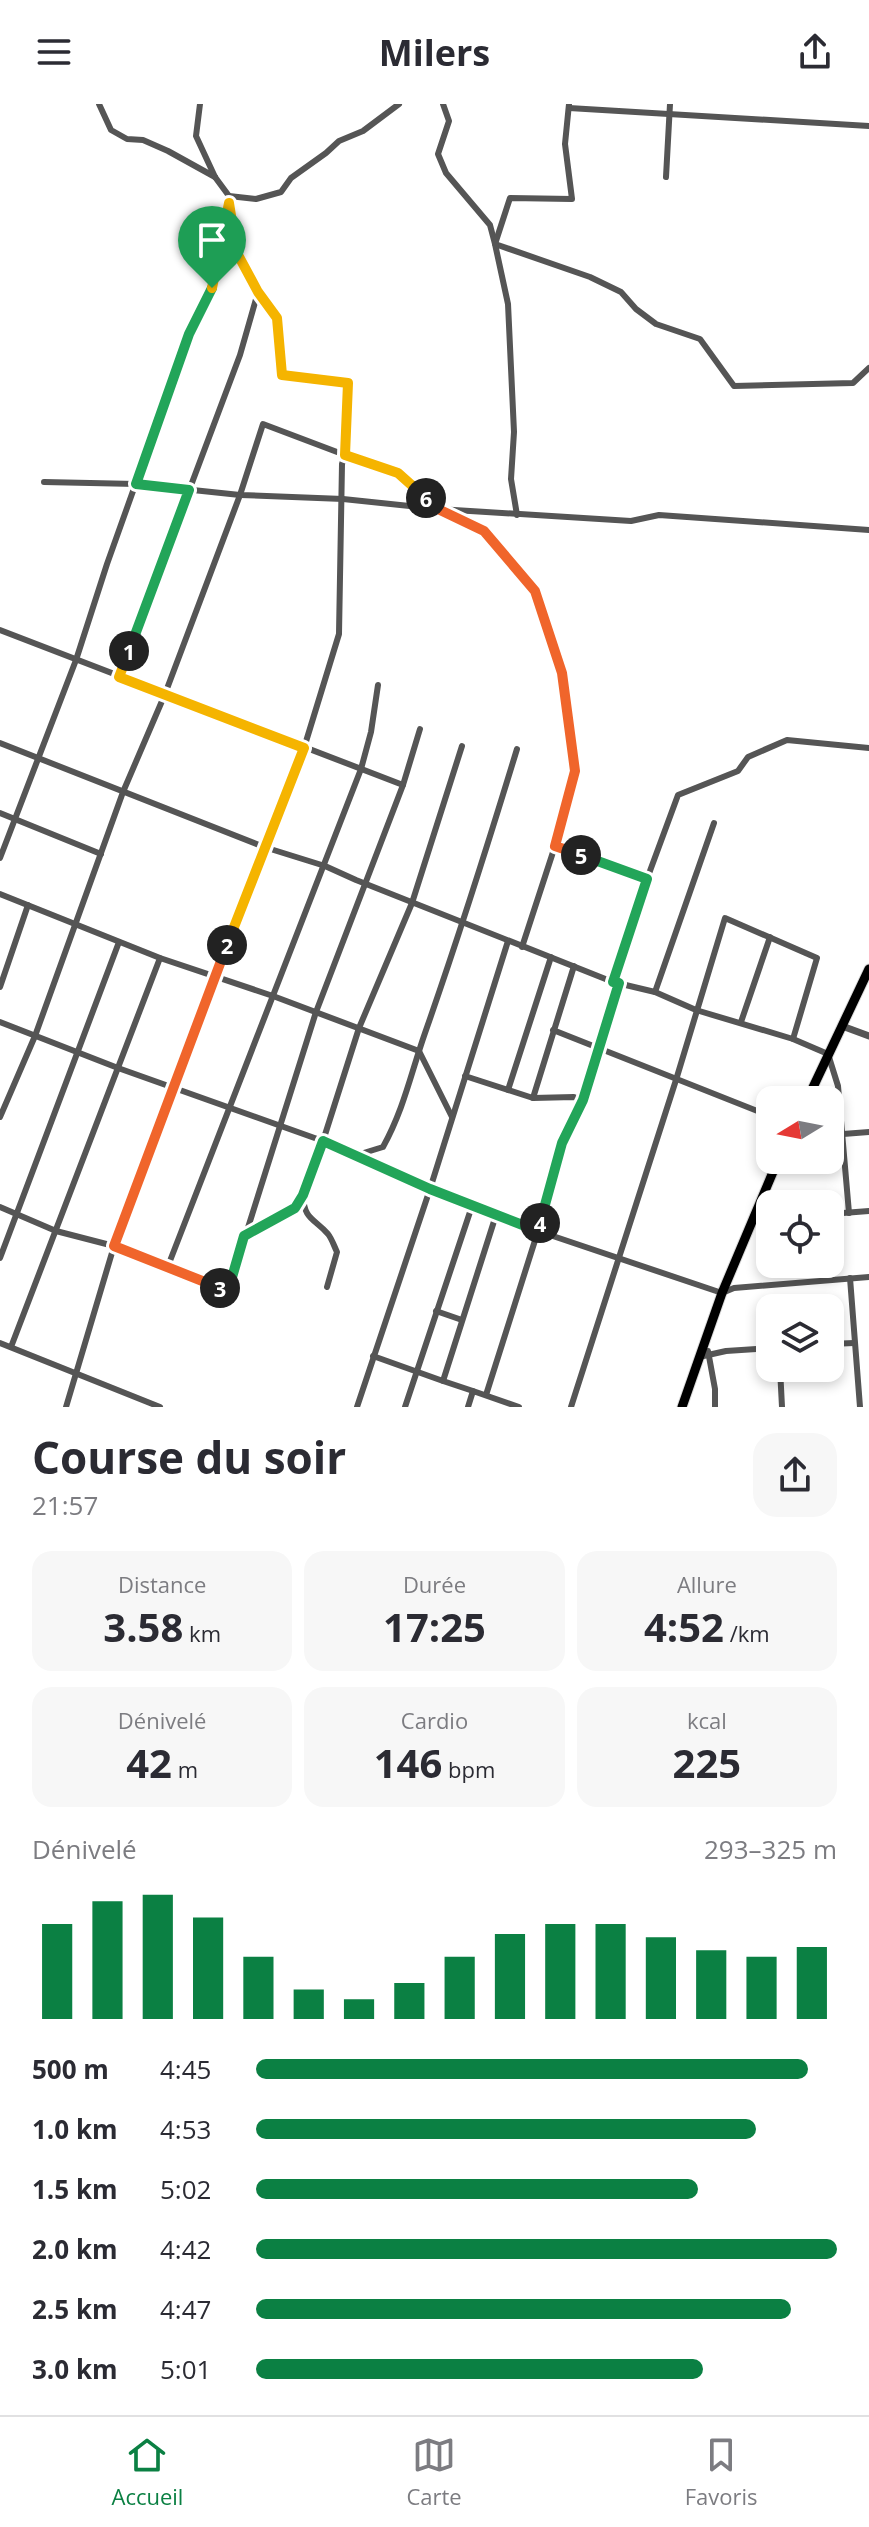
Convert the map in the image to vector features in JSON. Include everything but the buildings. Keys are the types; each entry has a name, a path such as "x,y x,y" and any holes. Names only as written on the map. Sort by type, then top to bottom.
{"main road":[{"path":"813,1086 869,969"},
{"path":"682,1407 722,1293 772,1174"}],"street":[{"path":"99,104 111,130 127,139 143,140 168,151 215,177"},
{"path":"66,1407 114,1246 304,748 339,634 342,464 348,383 282,375 277,318 258,292 237,253 229,200 196,136 200,104"},
{"path":"229,200 256,199 281,192 291,178 339,141 363,131 399,104"},
{"path":"443,104 449,121 438,154 446,173 490,225 508,304 514,432 511,479 517,515"},
{"path":"666,177 670,104"},
{"path":"495,244 510,198 572,199 565,144 569,106 869,126"},
{"path":"0,858 76,660 189,334 212,288 229,200"},
{"path":"495,244 590,277 621,292 636,309 656,324 700,339 734,386 853,383 869,368"},
{"path":"119,677 240,355 258,292"},
{"path":"0,1117 35,1036 123,792 165,694 240,495 263,424 398,473 438,509 484,531 535,591 562,673 575,771 555,846 522,947"},
{"path":"44,482 136,484 240,495 343,499 517,515 631,521 659,515 869,530"},
{"path":"0,630 403,785"},
{"path":"168,1266 361,769 371,732 378,685"},
{"path":"0,1207 56,1231 114,1246 228,1291 316,1012 403,785 420,729"},
{"path":"486,1395 538,1231 562,1143 583,1100 647,879 678,795 738,771 748,757 787,740 869,748"},
{"path":"0,743 264,847 325,866 522,947 616,982 655,992 696,1010 793,1039 828,1054 838,1086"},
{"path":"244,1236 295,1208 303,1195 359,1028 412,903 462,746"},
{"path":"357,1155 383,1147 403,1107 517,749"},
{"path":"0,813 101,854"},
{"path":"655,992 714,823"},
{"path":"555,846 647,879"},
{"path":"0,894 160,958 273,996 419,1051 452,1117"},
{"path":"0,987 28,905"},
{"path":"571,1407 725,918 817,958 793,1039"},
{"path":"741,1022 770,937"},
{"path":"357,1407 508,941"},
{"path":"0,1258 119,942"},
{"path":"508,1090 551,957"},
{"path":"11,1347 160,958"},
{"path":"533,1098 574,966"},
{"path":"0,1022 323,1141 430,1189 538,1231 722,1293 734,1288 869,1277"},
{"path":"842,1026 869,1036"},
{"path":"553,1030 756,1111"},
{"path":"465,1076 533,1098 574,1097 583,1100"},
{"path":"844,1134 869,1132"},
{"path":"844,1147 849,1213"},
{"path":"303,1195 304,1209 310,1219 329,1235 337,1252 327,1287"},
{"path":"405,1407 472,1206"},
{"path":"844,1213 869,1211"},
{"path":"443,1381 496,1215"},
{"path":"752,1219 756,1219"},
{"path":"850,1278 860,1407"},
{"path":"436,1311 462,1320"},
{"path":"0,1343 160,1407"},
{"path":"844,1343 854,1343"},
{"path":"715,1407 704,1351 756,1349"},
{"path":"373,1356 519,1407"},
{"path":"781,1382 782,1407"},
{"path":"468,1407 473,1391"}],"route":[{"path":"229,203 237,253 258,292 277,318 282,375 348,383 345,455 398,473 438,509 484,531 535,591 562,673 575,771 555,846 647,879 613,982 619,983 583,1100 562,1143 538,1231 430,1189 323,1141 295,1208 244,1236 228,1291 114,1246 304,748 119,677 189,490 136,484 189,334 212,288 229,203"}]}
